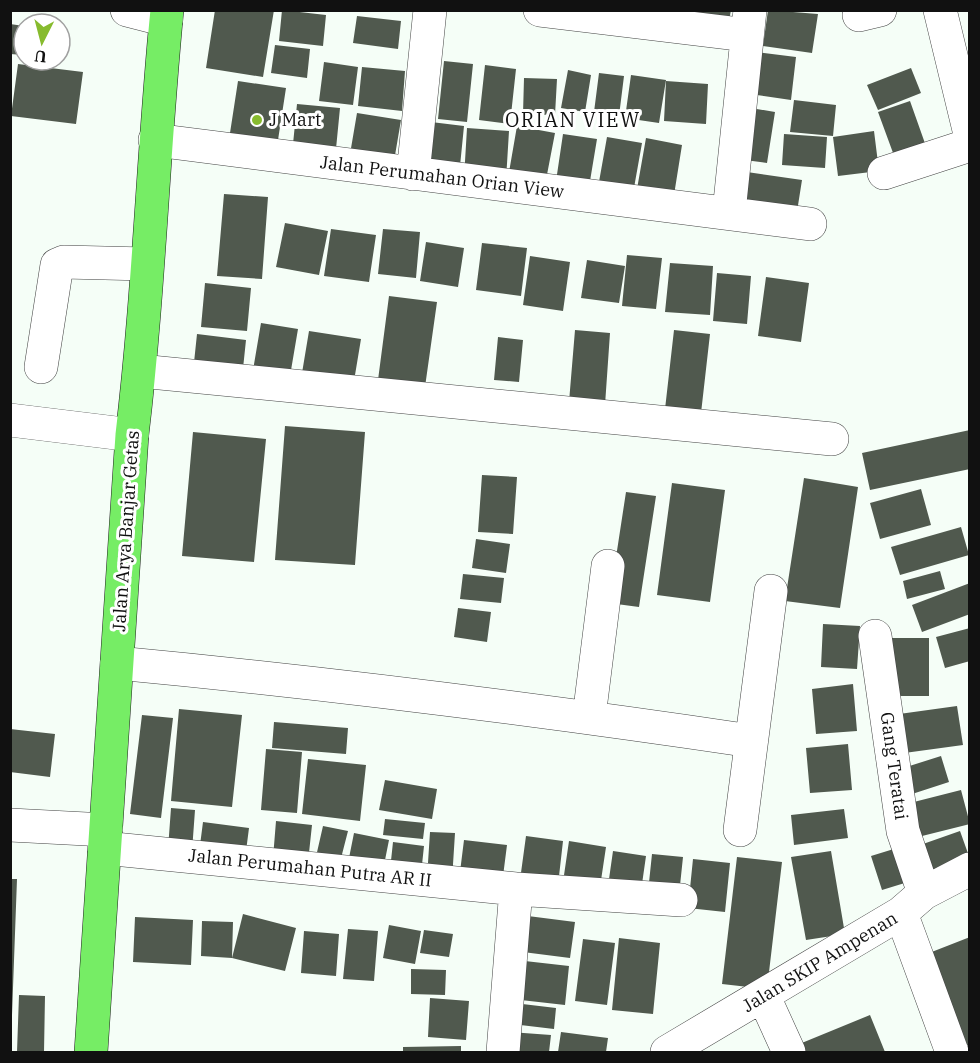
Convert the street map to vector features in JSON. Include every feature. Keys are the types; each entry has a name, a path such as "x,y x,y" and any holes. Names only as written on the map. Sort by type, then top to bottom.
{"highway":[{"name":"Jalan Arya Banjar Getas","path":"91,1053 132,435 140,371 154,140 167,15"}],"street":[{"path":"127,10 167,15"},
{"path":"413,174 430,10"},
{"path":"540,10 748,22 729,212"},
{"path":"940,10 969,134"},
{"name":"Jalan Perumahan Orian View","path":"154,140 810,224"},
{"path":"884,173 969,145"},
{"path":"40,367 57,265 63,262 146,264"},
{"path":"140,371 832,439"},
{"path":"10,420 132,435"},
{"path":"589,717 608,566"},
{"path":"740,830 771,591"},
{"name":"Gang Teratai","path":"875,636 913,903 952,1053"},
{"path":"117,663 271,677 589,717 751,741"},
{"name":"Jalan Perumahan Putra AR II","path":"10,825 105,839 516,889 681,900"},
{"name":"Jalan SKIP Ampenan","path":"668,1053 764,997 969,869"},
{"path":"503,1053 516,889"},
{"path":"764,997 789,1053"}],"building":[{"path":"215,10 274,10 263,77 206,68"},
{"path":"282,10 326,15 323,46 279,41"},
{"path":"688,10 731,10 728,26 686,19"},
{"path":"768,10 818,14 812,53 763,46"},
{"path":"357,16 401,21 398,49 353,43"},
{"path":"10,24 12,24 12,54 10,54"},
{"path":"275,45 310,49 307,78 271,73"},
{"path":"755,52 796,57 791,100 750,94"},
{"path":"444,61 473,64 467,122 438,119"},
{"path":"324,62 358,67 353,105 319,101"},
{"path":"485,65 516,69 510,124 479,120"},
{"path":"362,67 405,71 402,111 358,106"},
{"path":"911,68 921,93 878,110 867,85"},
{"path":"568,70 591,75 585,112 561,108"},
{"path":"17,72 83,72 76,124 11,116"},
{"path":"599,73 624,76 619,116 594,112"},
{"path":"631,75 666,80 659,123 625,118"},
{"path":"524,78 557,79 555,115 523,114"},
{"path":"238,81 286,88 276,153 228,146"},
{"path":"666,81 708,84 706,124 664,121"},
{"path":"794,100 836,105 833,136 790,132"},
{"path":"910,101 927,149 896,161 878,112"},
{"path":"297,104 340,108 335,159 292,154"},
{"path":"745,107 775,112 767,163 737,159"},
{"path":"357,113 401,120 393,167 349,160"},
{"path":"431,122 464,126 459,176 425,172"},
{"path":"517,126 555,133 545,185 508,178"},
{"path":"467,128 509,131 506,180 464,178"},
{"path":"874,131 879,171 838,176 833,137"},
{"path":"563,134 597,139 588,193 555,188"},
{"path":"784,134 827,137 825,168 782,165"},
{"path":"607,137 642,143 632,199 597,193"},
{"path":"646,138 682,145 674,195 637,189"},
{"path":"747,172 802,180 796,218 742,208"},
{"path":"224,194 268,197 262,279 217,276"},
{"path":"285,223 328,231 319,275 276,267"},
{"path":"331,229 376,235 369,282 324,276"},
{"path":"383,229 420,232 416,278 378,274"},
{"path":"426,242 464,248 458,287 420,281"},
{"path":"482,243 527,248 521,296 476,290"},
{"path":"627,255 662,258 656,309 622,306"},
{"path":"530,256 570,262 563,311 523,305"},
{"path":"587,260 625,266 619,303 581,298"},
{"path":"670,263 713,266 710,315 665,312"},
{"path":"717,273 751,276 747,324 713,321"},
{"path":"766,277 809,283 801,342 758,336"},
{"path":"205,283 251,288 247,331 201,327"},
{"path":"389,296 437,302 425,387 378,380"},
{"path":"261,323 298,329 289,382 252,376"},
{"path":"575,330 610,333 605,405 569,402"},
{"path":"674,330 710,334 700,422 664,418"},
{"path":"309,331 361,339 354,381 302,373"},
{"path":"197,334 246,340 242,378 193,372"},
{"path":"498,337 523,340 519,382 494,380"},
{"path":"285,426 365,432 355,565 275,560"},
{"path":"970,430 970,469 870,490 862,453"},
{"path":"193,432 266,439 254,562 182,556"},
{"path":"482,475 517,477 513,534 478,532"},
{"path":"804,478 858,487 840,608 785,601"},
{"path":"672,483 725,490 710,602 657,595"},
{"path":"921,489 931,525 880,539 870,503"},
{"path":"626,492 656,496 639,607 609,603"},
{"path":"961,527 969,555 900,575 891,547"},
{"path":"476,539 510,544 506,573 472,568"},
{"path":"940,571 945,589 907,599 903,581"},
{"path":"463,574 504,578 501,603 460,599"},
{"path":"970,583 970,614 922,632 912,605"},
{"path":"458,608 491,612 487,642 454,637"},
{"path":"823,624 860,626 857,669 821,667"},
{"path":"970,628 970,661 945,668 936,637"},
{"path":"886,638 929,638 929,696 886,696"},
{"path":"853,684 857,731 816,734 812,689"},
{"path":"957,706 963,745 897,754 892,715"},
{"path":"179,709 242,715 232,807 171,801"},
{"path":"142,715 173,718 161,818 130,814"},
{"path":"274,722 348,728 346,754 272,748"},
{"path":"10,729 55,734 50,777 10,772"},
{"path":"848,744 852,790 810,793 806,748"},
{"path":"266,749 302,752 297,813 261,810"},
{"path":"941,756 949,782 909,795 900,769"},
{"path":"308,759 366,765 360,821 302,814"},
{"path":"385,780 437,789 432,819 379,810"},
{"path":"961,790 970,824 910,839 902,805"},
{"path":"171,808 195,810 192,851 168,849"},
{"path":"844,809 848,838 794,845 791,815"},
{"path":"385,819 425,823 423,839 383,835"},
{"path":"276,821 312,825 308,862 273,858"},
{"path":"203,822 249,828 245,859 199,853"},
{"path":"323,826 348,831 339,866 315,861"},
{"path":"960,831 970,859 935,877 923,844"},
{"path":"430,832 455,833 452,880 427,878"},
{"path":"354,833 389,840 383,870 348,863"},
{"path":"526,836 563,841 558,885 520,880"},
{"path":"464,840 507,845 502,884 459,880"},
{"path":"569,841 606,847 600,887 563,882"},
{"path":"393,842 424,846 421,874 390,870"},
{"path":"897,848 908,882 882,890 871,856"},
{"path":"613,851 646,856 641,891 608,886"},
{"path":"831,851 845,934 806,940 791,857"},
{"path":"652,854 683,857 679,895 648,892"},
{"path":"737,857 782,862 767,989 722,984"},
{"path":"693,859 730,863 725,912 688,908"},
{"path":"10,879 17,879 12,1015 10,1015"},
{"path":"243,914 296,928 285,971 232,958"},
{"path":"520,915 575,922 570,958 515,951"},
{"path":"135,917 193,920 191,965 133,962"},
{"path":"202,921 233,922 232,958 201,956"},
{"path":"389,925 421,931 415,964 383,958"},
{"path":"348,929 378,931 374,981 343,979"},
{"path":"424,930 453,934 449,957 420,953"},
{"path":"304,931 339,934 336,976 301,973"},
{"path":"970,937 970,1044 961,1048 924,955"},
{"path":"619,938 660,943 653,1014 612,1010"},
{"path":"583,939 615,943 607,1005 575,1001"},
{"path":"516,960 569,966 565,1005 512,999"},
{"path":"411,969 446,970 445,995 411,994"},
{"path":"19,995 45,996 44,1052 17,1052"},
{"path":"430,998 469,1001 466,1040 428,1037"},
{"path":"514,1003 556,1008 554,1029 512,1024"},
{"path":"870,1015 885,1052 795,1052 792,1047"},
{"path":"510,1032 551,1035 549,1052 507,1052"},
{"path":"561,1032 608,1038 606,1052 558,1052"},
{"path":"461,1046 461,1052 403,1052 403,1047"}],"place":[{"name":"J Mart","path":"257,120"}],"district":[{"name":"ORIAN VIEW","path":"573,120"}]}
